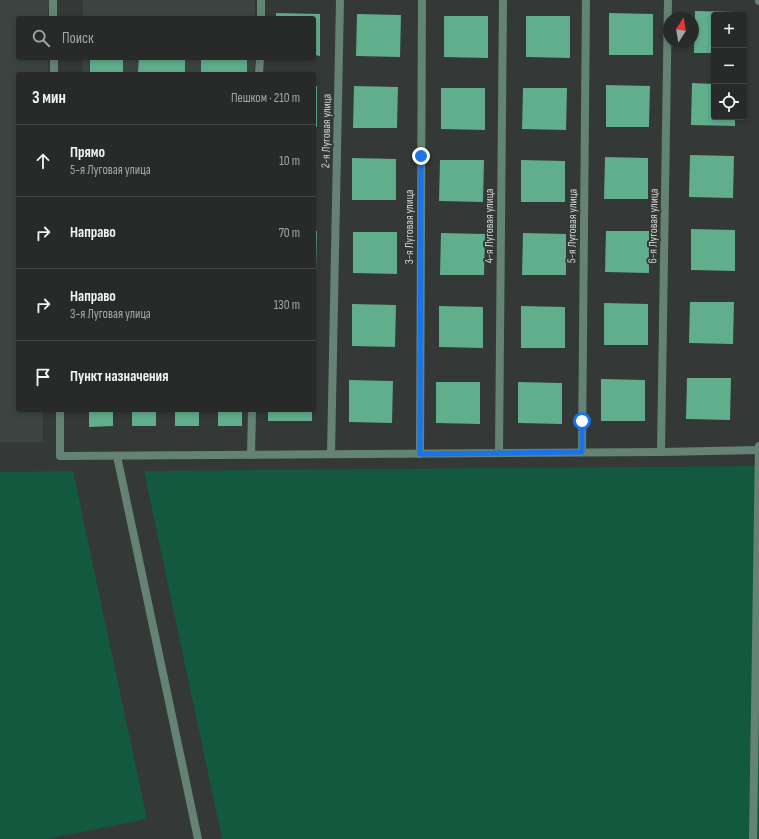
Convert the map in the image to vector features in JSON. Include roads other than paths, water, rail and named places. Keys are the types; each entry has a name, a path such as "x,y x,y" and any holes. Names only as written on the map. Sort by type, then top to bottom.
{"street":[{"path":"53,0 53,16"},
{"path":"261,0 261,16"},
{"name":"2-я Луговая улица","path":"330,454 340,0"},
{"name":"3-я Луговая улица","path":"420,454 422,0"},
{"name":"4-я Луговая улица","path":"499,453 503,0"},
{"name":"5-я Луговая улица","path":"582,452 586,0"},
{"name":"6-я Луговая улица","path":"661,452 668,0"},
{"path":"54,60 54,72"},
{"path":"259,72 260,60"},
{"path":"60,412 60,456 759,450"},
{"path":"251,455 252,412"},
{"path":"753,839 759,445"},
{"path":"117,456 198,839"}]}
